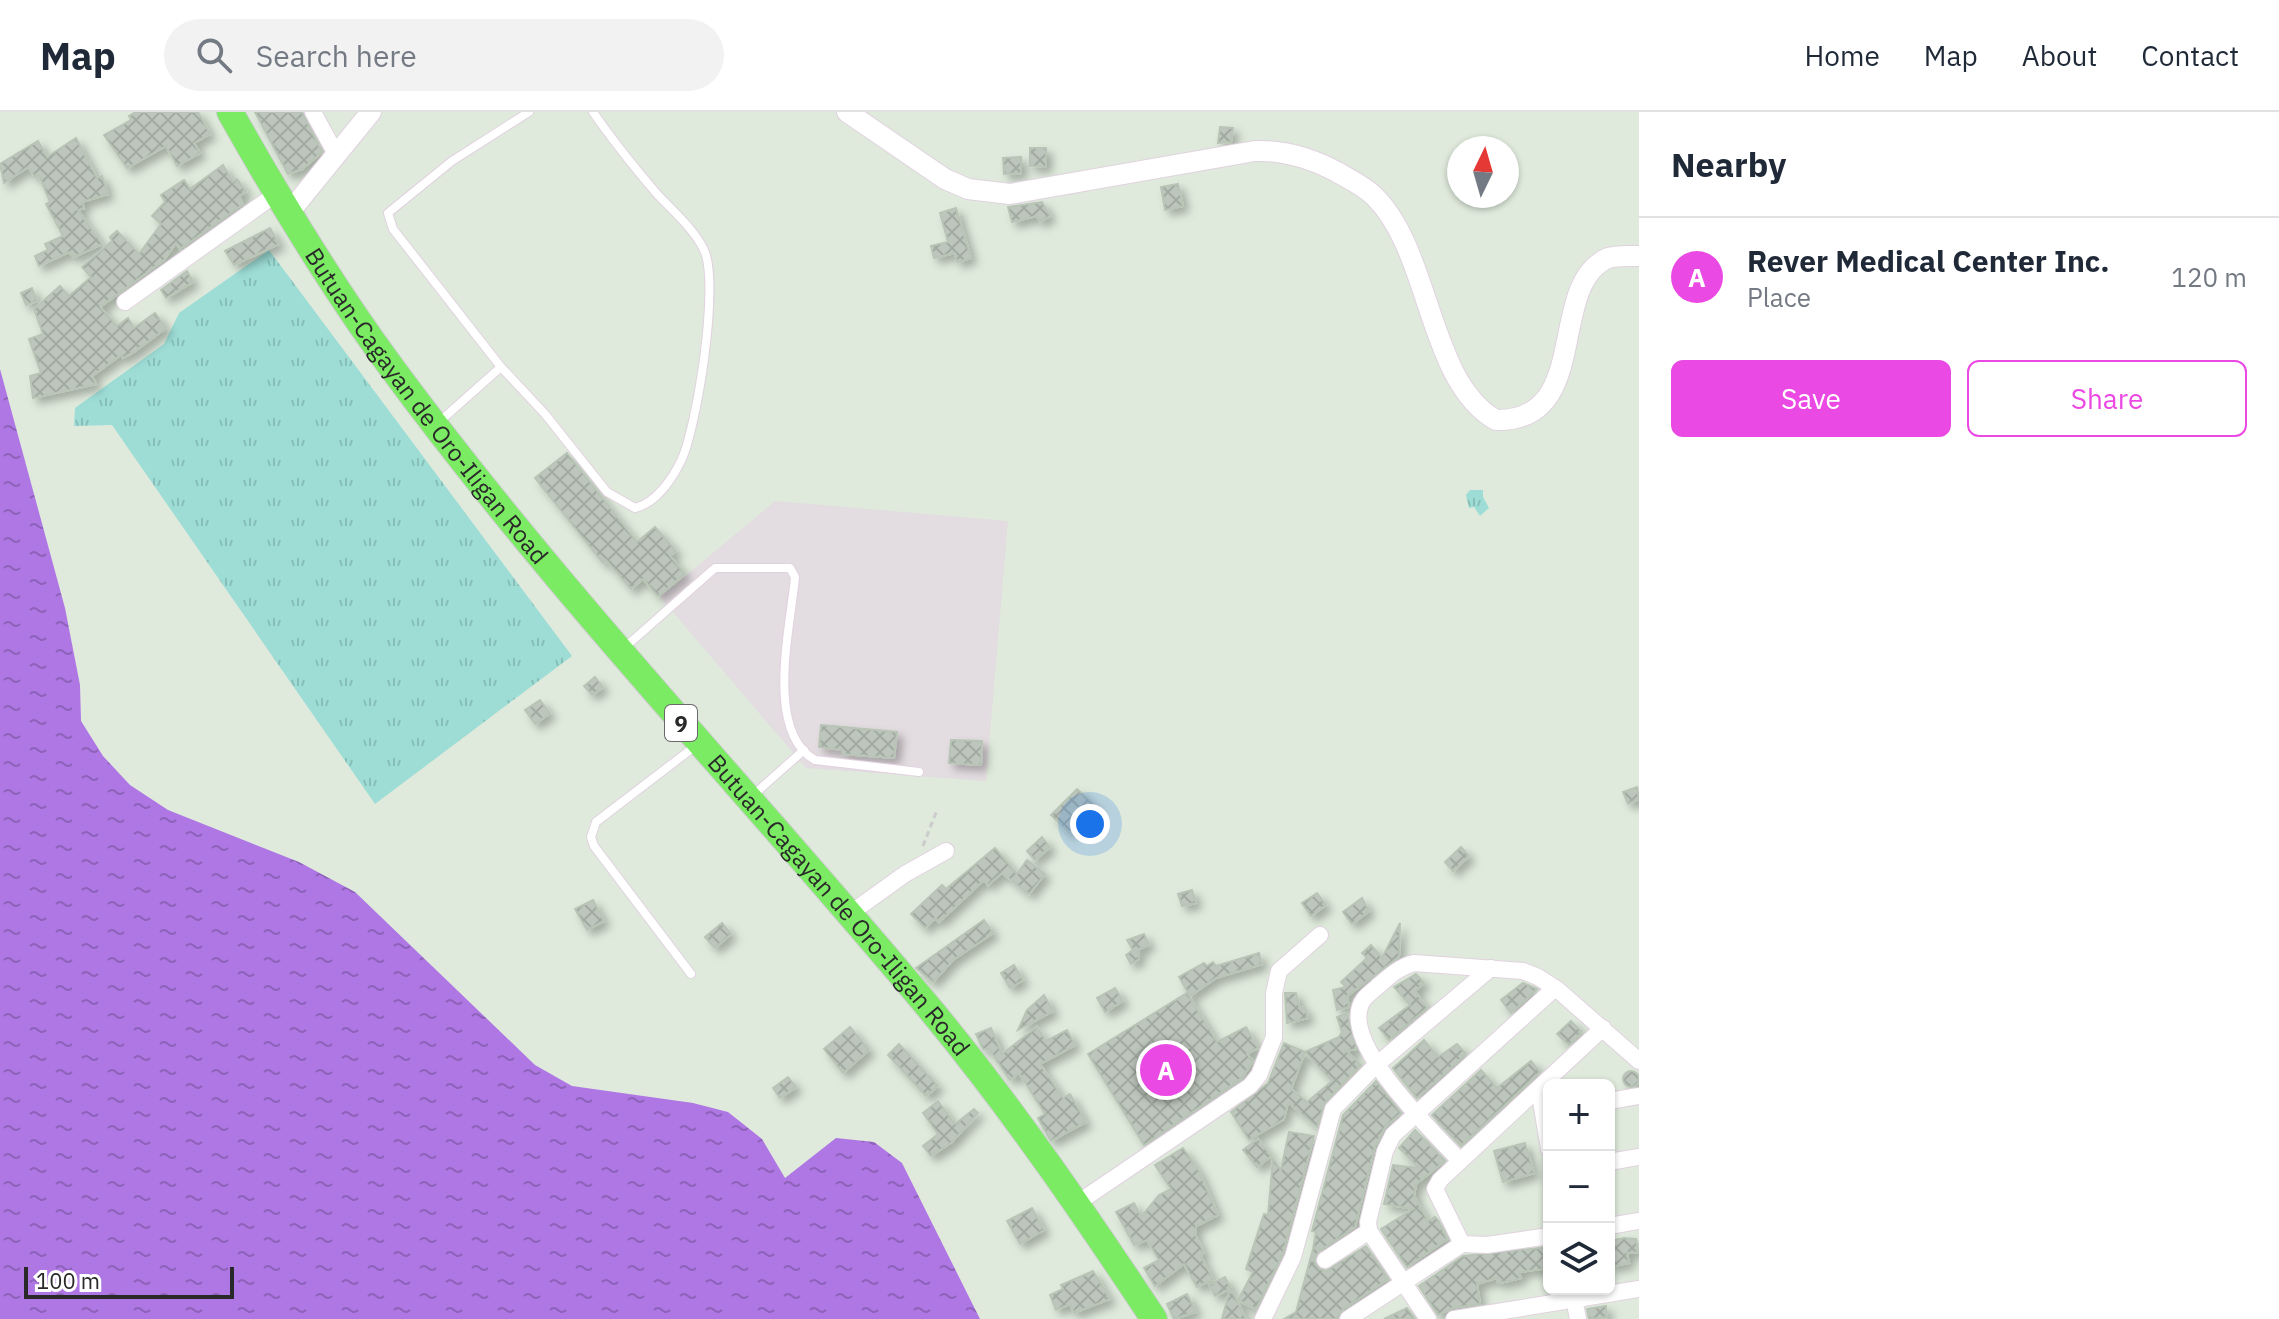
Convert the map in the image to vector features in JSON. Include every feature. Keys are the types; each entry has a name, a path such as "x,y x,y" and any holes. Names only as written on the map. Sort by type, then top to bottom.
{"highway":[{"name":"Butuan-Cagayan de Oro-Iligan Road","path":"230,112 282,204 387,362 492,499 935,1016 1076,1204 1154,1319"}],"street":[{"path":"313,112 337,156"},
{"path":"125,302 282,204 337,156 371,112"},
{"path":"847,112 945,179 968,189 1010,194 1255,151 1277,150 1320,163 1373,195 1387,214 1411,257 1453,369 1473,401 1496,420 1521,417 1554,386 1587,276 1610,257 1639,256"},
{"path":"848,915 918,865 946,851"},
{"path":"1076,1204 1250,1086 1259,1075 1274,1037 1274,993 1279,971 1320,935"},
{"path":"1460,1161 1376,1065 1362,1034 1359,1018 1363,1000 1401,967 1414,963 1523,971 1555,988 1639,1061"},
{"path":"1263,1319 1293,1257 1328,1119 1376,1065 1491,968"},
{"path":"1428,1319 1369,1231 1368,1222 1385,1151 1393,1135 1555,988"},
{"path":"1462,1244 1435,1189 1460,1161 1603,1028"},
{"path":"1539,1089 1543,1101"},
{"path":"1615,1100 1639,1096"},
{"path":"1615,1161 1639,1157"},
{"path":"1615,1225 1639,1221"},
{"path":"1325,1260 1369,1231"},
{"path":"1348,1319 1462,1244 1487,1245 1543,1237"},
{"path":"1615,1291 1639,1289"},
{"path":"1454,1319 1568,1295"},
{"path":"1573,1295 1578,1319"}],"lane":[{"path":"529,112 452,161 388,213 393,229 501,367 545,414 607,492 635,508 644,505 668,484 681,460 692,422 711,292 709,264 696,237 622,154 593,112"},
{"path":"436,426 501,367"},
{"path":"621,652 715,568 790,568 795,577 783,704 785,716 804,750 815,760 919,772"},
{"path":"691,974 594,846 591,837 596,822 699,744"},
{"path":"748,800 804,750"}],"path":[{"path":"918,865 926,834 938,816 937,810"}],"shaded area":[{"path":"775,501 1008,521 986,781 806,768 660,597"}],"green space":[{"path":"269,250 572,656 375,804 112,425 74,426 75,408 164,344 179,313"},
{"path":"1470,490 1483,490 1489,508 1480,516 1474,507 1469,508 1466,495"}],"water":[{"path":"0,369 65,608 80,685 81,721 103,756 130,785 168,810 299,862 355,892 535,1065 572,1086 693,1103 728,1112 762,1139 785,1178 836,1138 874,1142 902,1163 980,1319 0,1319"}],"building":[{"path":"136,112 198,112 210,134 194,143 200,153 177,166 166,146 127,168 104,135 131,120 129,116"},
{"path":"255,112 302,112 322,152 302,169 288,174"},
{"path":"1220,127 1233,128 1231,142 1218,143"},
{"path":"76,138 97,178 102,176 108,194 82,202 84,208 78,210 102,244 74,257 69,252 39,266 35,256 48,250 45,244 63,236 46,204 50,202 39,175 35,177 28,167 4,183 0,164 38,141 47,157"},
{"path":"1030,148 1046,148 1046,167 1030,166"},
{"path":"1021,157 1021,173 1004,174 1003,158"},
{"path":"223,165 233,182 237,179 246,192 239,196 243,204 180,249 176,243 164,260 100,307 117,326 128,318 134,328 155,313 166,328 134,352 123,358 121,355 92,376 96,384 33,398 30,376 41,373 29,339 43,334 34,309 60,286 69,296 91,277 82,267 112,241 110,237 117,231 139,254 161,224 152,216 165,202 161,195 184,180 190,189"},
{"path":"1178,184 1183,206 1165,210 1161,187"},
{"path":"1042,202 1050,216 1040,222 1037,216 1012,222 1008,207"},
{"path":"956,208 971,258 957,262 955,253 934,258 931,246 948,242 940,213"},
{"path":"270,228 279,244 234,265 225,251"},
{"path":"187,271 193,282 166,298 161,290"},
{"path":"32,288 37,301 26,305 21,293"},
{"path":"567,453 637,542 655,527 676,551 670,556 685,574 658,596 643,579 631,589 606,560 603,563 535,478"},
{"path":"595,677 603,687 592,695 584,686"},
{"path":"540,700 550,713 535,724 525,710"},
{"path":"821,725 897,732 894,758 842,754 842,750 819,747"},
{"path":"951,740 982,741 981,765 949,763"},
{"path":"1637,787 1639,799 1628,804 1623,792"},
{"path":"1077,789 1097,806 1069,833 1051,815"},
{"path":"1042,837 1050,847 1035,860 1027,851"},
{"path":"1461,847 1469,856 1453,871 1445,862"},
{"path":"995,848 1017,874 1027,860 1045,874 1029,894 1002,873 988,885 984,880 939,922 935,918 925,928 911,914 942,885 946,889"},
{"path":"1192,890 1196,903 1182,906 1178,894"},
{"path":"1317,893 1326,905 1311,916 1302,903"},
{"path":"1362,898 1369,911 1352,924 1343,912"},
{"path":"593,900 604,921 587,930 575,909"},
{"path":"984,920 993,933 953,960 933,982 916,968"},
{"path":"722,923 731,934 715,948 705,937"},
{"path":"1400,923 1399,957 1347,996 1349,1007 1337,1010 1333,990 1346,987 1341,982 1367,958 1362,953 1371,945 1382,958"},
{"path":"1144,934 1149,945 1139,949 1139,959 1131,964 1126,955 1133,950 1127,940"},
{"path":"1259,953 1262,964 1216,978 1190,996 1179,977 1204,963 1207,966 1213,962 1216,966"},
{"path":"1014,965 1023,980 1010,988 1001,973"},
{"path":"1416,974 1424,983 1415,991 1427,1008 1389,1040 1379,1028 1410,1005 1394,987"},
{"path":"1523,983 1537,989 1511,1013 1501,1000"},
{"path":"1115,988 1123,1001 1105,1012 1097,998"},
{"path":"1187,993 1217,1042 1246,1027 1258,1048 1247,1054 1253,1061 1242,1078 1144,1145 1088,1054"},
{"path":"1285,993 1296,993 1300,1009 1305,1007 1308,1018 1287,1023"},
{"path":"1044,995 1053,1011 1018,1030 1027,1010"},
{"path":"1347,1013 1357,1049 1346,1051 1361,1065 1325,1102 1317,1127 1288,1102 1284,1119 1249,1140 1231,1112 1268,1083 1284,1043 1305,1052 1339,1037 1342,1032 1337,1017","holes":["1305,1052 1332,1081 1307,1102 1291,1089"]},
{"path":"1571,1021 1582,1032 1569,1045 1557,1034"},
{"path":"850,1027 869,1050 843,1073 824,1049"},
{"path":"1037,1027 1046,1041 1067,1030 1075,1045 1040,1064 1063,1098 1070,1094 1086,1122 1051,1141 1038,1118 1045,1114 1019,1073 1010,1080 989,1049 983,1049 976,1034 991,1028 1002,1054"},
{"path":"1424,1040 1438,1057 1457,1044 1466,1054 1417,1098 1393,1068"},
{"path":"899,1044 938,1086 926,1096 888,1055"},
{"path":"1531,1061 1540,1072 1461,1146 1432,1115 1481,1070 1497,1088"},
{"path":"1628,1071 1634,1071 1639,1079 1637,1085 1628,1087 1623,1082 1623,1076"},
{"path":"788,1077 796,1087 780,1098 773,1088"},
{"path":"1376,1081 1401,1113 1385,1127 1375,1146 1355,1227 1319,1251 1314,1261 1319,1269 1326,1271 1366,1246 1388,1279 1342,1310 1337,1319 1284,1319 1296,1312 1313,1249 1316,1232 1312,1231 1343,1115"},
{"path":"938,1101 955,1124 974,1109 978,1113 952,1142 931,1156 923,1146 938,1134 923,1113"},
{"path":"1415,1130 1445,1161 1416,1184 1414,1196 1428,1221 1435,1217 1438,1220 1447,1239 1407,1267 1381,1229 1413,1209 1384,1204 1393,1165 1419,1168 1399,1148"},
{"path":"1289,1132 1314,1136 1283,1253 1256,1309 1238,1300 1253,1272 1246,1269 1264,1214 1268,1215 1273,1159 1281,1170"},
{"path":"1258,1139 1271,1156 1257,1167 1243,1150"},
{"path":"1525,1143 1534,1173 1503,1182 1494,1151"},
{"path":"1183,1148 1199,1171 1218,1215 1196,1226 1195,1234 1204,1253 1200,1255 1213,1279 1197,1287 1184,1264 1155,1286 1144,1268 1159,1260 1147,1240 1134,1245 1116,1212 1134,1203 1141,1217 1159,1195 1171,1189 1155,1165"},
{"path":"1032,1208 1044,1230 1020,1244 1007,1221"},
{"path":"1636,1239 1638,1252 1627,1253 1629,1263 1615,1266 1615,1240"},
{"path":"1543,1248 1543,1269 1519,1272 1521,1278 1509,1281 1498,1283 1497,1278 1477,1284 1480,1304 1452,1308 1438,1315 1419,1286 1463,1256"},
{"path":"1093,1271 1110,1299 1074,1313 1070,1304 1056,1310 1050,1295 1063,1289 1061,1285"},
{"path":"1225,1277 1246,1319 1222,1319 1230,1289 1215,1296 1209,1285"},
{"path":"1187,1294 1196,1312 1174,1319 1167,1304"},
{"path":"1606,1306 1607,1317 1589,1319 1587,1309"},
{"path":"1407,1308 1415,1319 1384,1319"}],"place":[{"name":"Rever Medical Center Inc.","path":"1166,1070"}]}
